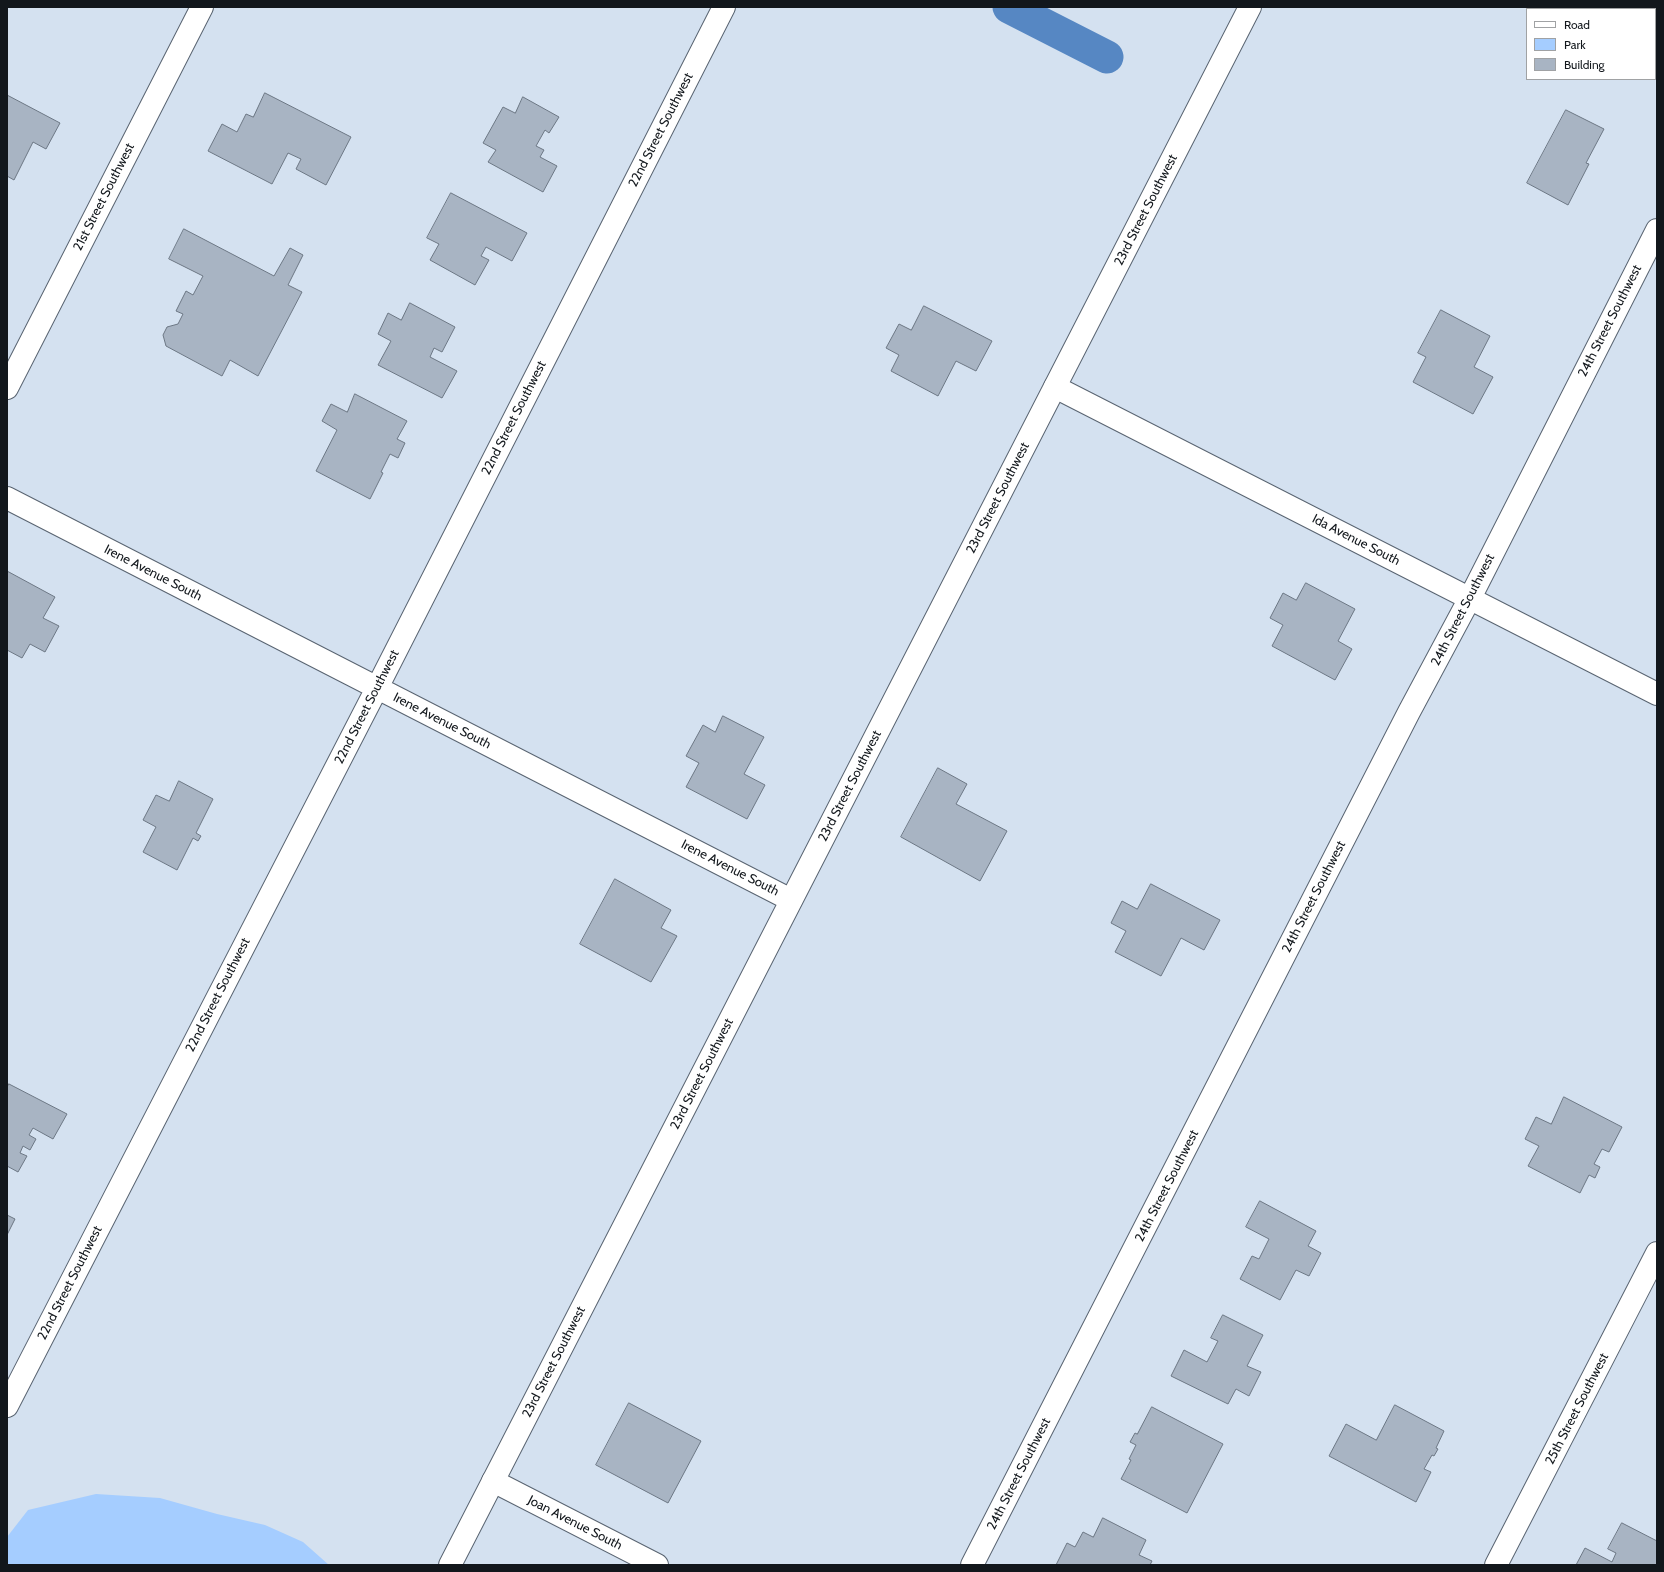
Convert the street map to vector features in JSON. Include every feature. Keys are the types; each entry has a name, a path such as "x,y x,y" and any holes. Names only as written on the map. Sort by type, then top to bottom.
{"street":[{"name":"21st Street Southwest","path":"7,388 202,7"},
{"name":"22nd Street Southwest","path":"7,1406 377,688 724,7"},
{"name":"23rd Street Southwest","path":"450,1565 1250,7"},
{"name":"24th Street Southwest","path":"972,1565 1406,719 1470,598 1525,487 1657,230"},
{"name":"Ida Avenue South","path":"1055,387 1657,694"},
{"name":"Irene Avenue South","path":"7,498 791,900"},
{"name":"25th Street Southwest","path":"1496,1565 1657,1253"},
{"name":"Joan Avenue South","path":"493,1481 657,1565"}],"green space":[{"path":"96,1494 160,1498 217,1514 265,1525 303,1542 329,1565 7,1565 7,1537 28,1510"}],"building":[{"path":"265,93 351,137 326,185 296,169 301,159 288,153 272,184 208,151 222,124 237,132 246,114 253,117"},
{"path":"7,95 60,123 46,149 33,142 14,180 7,176"},
{"path":"523,97 559,117 549,133 545,130 536,146 544,150 540,157 557,166 543,192 488,162 496,150 483,143 503,107 515,113"},
{"path":"1566,110 1604,129 1586,163 1589,164 1568,205 1527,183"},
{"path":"451,193 527,233 512,261 486,247 481,256 489,260 475,285 430,260 439,244 427,238"},
{"path":"184,229 274,276 290,248 303,255 288,285 302,292 258,376 230,360 222,376 166,346 163,335 167,327 178,324 183,314 176,311 186,291 193,295 203,276 169,259"},
{"path":"410,303 455,327 442,352 434,348 430,357 457,371 442,398 378,365 391,341 378,334 388,313 401,320"},
{"path":"924,306 992,341 976,371 956,361 938,396 891,371 899,355 886,348 899,324 911,330"},
{"path":"1441,310 1490,336 1474,367 1493,377 1473,414 1413,382 1426,357 1418,353"},
{"path":"355,394 407,421 397,439 405,443 398,458 390,454 381,472 383,473 370,499 316,471 337,430 322,421 331,404 347,412"},
{"path":"7,571 55,597 43,618 59,626 45,652 30,644 22,658 7,650"},
{"path":"1306,583 1355,609 1338,641 1352,649 1335,680 1272,646 1283,625 1270,618 1283,593 1296,600"},
{"path":"723,716 764,737 744,774 765,785 747,819 686,787 699,763 686,756 703,725 715,732"},
{"path":"938,768 967,784 956,804 1007,831 980,881 901,837"},
{"path":"179,781 213,799 196,833 201,836 198,841 193,838 177,870 143,852 156,827 143,820 156,795 169,801"},
{"path":"615,879 671,910 661,928 677,936 651,982 580,944"},
{"path":"1151,884 1220,920 1204,950 1181,938 1161,976 1115,952 1126,931 1111,923 1122,901 1137,909"},
{"path":"9,1084 67,1114 53,1139 33,1128 29,1135 36,1139 30,1150 23,1146 20,1153 27,1156 18,1172 7,1166 7,1088"},
{"path":"1564,1097 1622,1127 1609,1152 1602,1149 1594,1164 1600,1167 1595,1178 1589,1175 1580,1193 1528,1166 1539,1146 1525,1139 1536,1117 1551,1124"},
{"path":"1260,1201 1316,1231 1308,1246 1321,1253 1309,1276 1296,1270 1280,1300 1240,1279 1252,1256 1259,1259 1269,1239 1246,1227"},
{"path":"7,1215 15,1219 7,1235"},
{"path":"1223,1315 1263,1335 1247,1366 1261,1372 1249,1396 1236,1389 1228,1404 1171,1376 1184,1350 1207,1362 1218,1341 1211,1338"},
{"path":"629,1403 701,1441 668,1503 596,1465"},
{"path":"1395,1405 1444,1431 1436,1448 1438,1449 1434,1456 1432,1455 1424,1469 1431,1472 1416,1502 1329,1456 1346,1424 1376,1440"},
{"path":"1152,1407 1223,1444 1187,1513 1121,1479 1131,1460 1129,1459 1136,1445 1130,1442 1135,1433 1137,1434"},
{"path":"1103,1518 1146,1540 1139,1555 1152,1561 1150,1565 1056,1565 1067,1543 1075,1547 1083,1532 1093,1537"},
{"path":"1622,1523 1657,1541 1657,1565 1576,1565 1585,1548 1612,1562 1616,1553 1608,1549"}],"waterway":[{"path":"1009,7 1107,57"}]}
